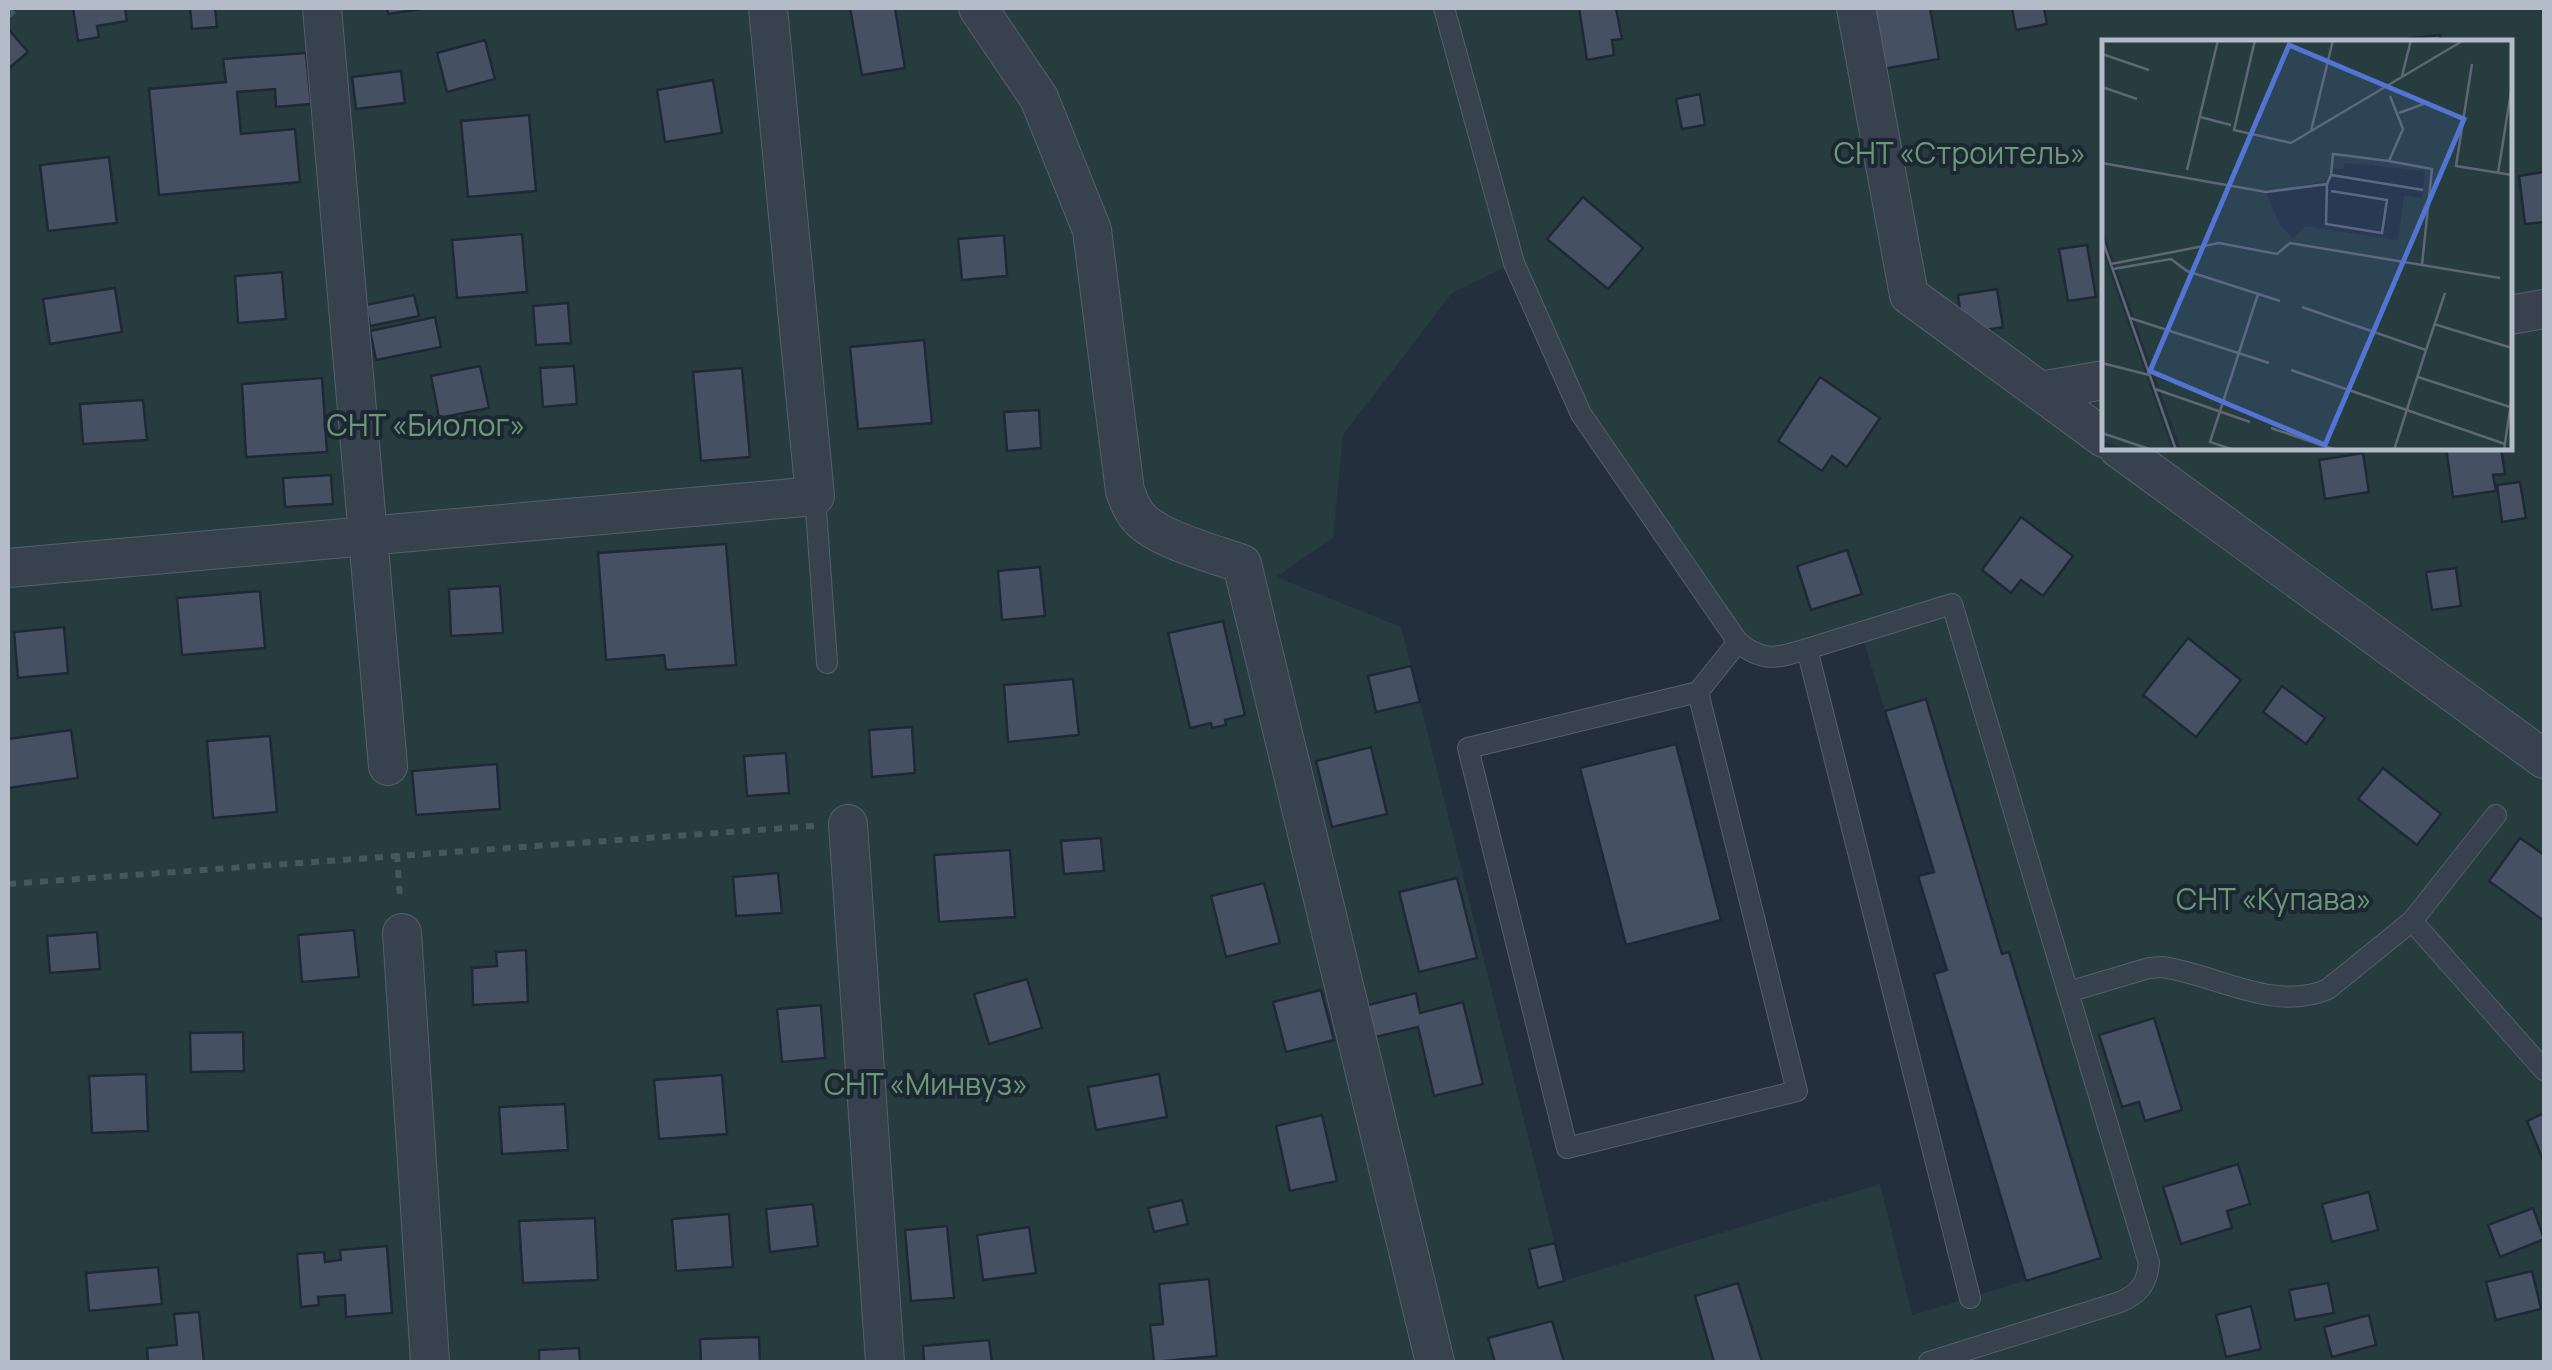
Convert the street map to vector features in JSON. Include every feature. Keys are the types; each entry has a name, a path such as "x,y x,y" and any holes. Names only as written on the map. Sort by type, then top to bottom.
{"street":[{"path":"322,8 388,766"},
{"path":"8,568 815,496 768,8"},
{"path":"978,8 1039,98 1092,230 1125,491 1132,508 1142,522 1160,532 1242,564 1435,1362"},
{"path":"1856,8 1909,295 2102,437"},
{"path":"2512,314 2544,309"},
{"path":"2040,391 2102,380"},
{"path":"2121,450 2544,759"},
{"path":"848,824 884,1362"},
{"path":"402,932 430,1362"}],"lane":[{"path":"1444,8 1514,263 1581,414 1738,642 1760,657 1774,660 1952,604 2148,1263 2148,1276 2133,1297 1929,1362"},
{"path":"815,496 827,663"},
{"path":"1698,692 1797,1091 1567,1148 1468,748 1698,692 1738,642"},
{"path":"1807,649 1970,1298"},
{"path":"2068,992 2162,967 2299,999 2328,989 2412,921 2496,814"},
{"path":"2412,921 2544,1070"}],"path":[{"path":"8,16 17,8"},
{"path":"8,884 848,824"}],"green space":[{"path":"17,8 2544,8 2544,1362 8,1362 8,16","holes":["1514,263 1581,414 1761,657 1861,632 1885,711 1926,700 2002,954 2010,953 2100,1258 1912,1315 1880,1184 1564,1281 1401,627 1276,577 1333,538 1343,435 1452,293"]}],"building":[{"path":"73,8 125,8 127,21 97,26 99,37 78,41"},
{"path":"190,8 215,8 217,27 192,29"},
{"path":"387,8 427,8 388,14"},
{"path":"850,8 895,8 905,68 862,75"},
{"path":"1579,8 1616,8 1622,39 1612,40 1614,55 1587,60"},
{"path":"1871,8 1930,8 1939,59 1883,69"},
{"path":"2012,8 2044,8 2047,24 2016,30"},
{"path":"8,33 28,52 8,69"},
{"path":"2440,35 2441,40 2396,40"},
{"path":"485,40 495,79 447,92 437,53"},
{"path":"306,53 311,104 276,107 275,89 237,92 241,134 295,129 300,182 159,195 149,89 226,82 223,59"},
{"path":"401,71 405,103 356,109 352,77"},
{"path":"713,80 722,133 665,142 657,90"},
{"path":"1700,94 1705,125 1682,129 1676,99"},
{"path":"529,115 536,191 468,197 461,121"},
{"path":"109,157 117,223 48,231 40,165"},
{"path":"2544,172 2544,222 2525,224 2519,176"},
{"path":"1583,197 1643,248 1608,289 1547,239"},
{"path":"522,234 527,292 457,298 452,240"},
{"path":"1004,235 1007,276 962,280 958,239"},
{"path":"2087,245 2096,297 2068,301 2059,249"},
{"path":"282,272 286,319 238,323 235,276"},
{"path":"115,288 122,332 50,344 43,299"},
{"path":"1997,289 2003,327 1963,334 1958,295"},
{"path":"414,295 419,316 370,326 366,305"},
{"path":"568,303 571,343 536,345 533,306"},
{"path":"435,317 441,347 376,360 370,331"},
{"path":"924,340 932,423 858,429 850,347"},
{"path":"480,366 489,408 439,418 431,376"},
{"path":"574,366 577,404 543,407 540,368"},
{"path":"742,368 750,457 701,461 693,372"},
{"path":"1820,377 1880,418 1847,467 1832,456 1822,471 1778,441"},
{"path":"322,378 327,452 246,457 242,384"},
{"path":"143,400 147,440 83,444 80,404"},
{"path":"1039,410 1041,448 1007,451 1004,412"},
{"path":"2446,450 2501,450 2505,474 2493,475 2496,491 2453,497"},
{"path":"2363,453 2369,492 2325,499 2319,460"},
{"path":"331,475 333,504 285,507 283,478"},
{"path":"2520,482 2526,518 2502,522 2497,485"},
{"path":"2021,517 2073,556 2043,596 2021,580 2011,593 1982,570"},
{"path":"726,544 736,665 666,670 664,655 606,660 598,553"},
{"path":"1847,550 1862,594 1811,610 1797,566"},
{"path":"1040,567 1045,616 1002,620 998,571"},
{"path":"2456,568 2461,606 2432,610 2426,572"},
{"path":"500,586 503,633 451,636 449,589"},
{"path":"260,591 265,648 182,655 177,598"},
{"path":"1223,621 1245,715 1225,720 1226,725 1212,728 1211,723 1190,728 1168,633"},
{"path":"64,627 68,673 18,678 14,632"},
{"path":"2188,638 2241,680 2196,737 2143,695"},
{"path":"1411,666 1420,702 1376,712 1368,676"},
{"path":"1073,679 1079,735 1008,742 1004,685"},
{"path":"2282,686 2325,718 2306,744 2263,712"},
{"path":"1926,699 2002,954 2009,952 2101,1258 2026,1281 1934,974 1947,970 1918,876 1934,872 1885,711"},
{"path":"912,727 915,773 872,777 869,730"},
{"path":"71,730 78,778 8,788 8,739"},
{"path":"270,736 277,812 213,818 207,741"},
{"path":"1676,744 1721,920 1626,945 1580,768"},
{"path":"1371,747 1387,814 1332,827 1316,761"},
{"path":"786,753 789,793 747,796 744,756"},
{"path":"497,764 500,809 416,815 412,771"},
{"path":"2383,768 2441,814 2417,845 2358,799"},
{"path":"1101,838 1104,871 1064,874 1061,841"},
{"path":"2520,838 2544,855 2544,921 2489,881"},
{"path":"1010,850 1015,917 939,922 934,855"},
{"path":"778,873 782,913 736,916 733,877"},
{"path":"1457,878 1477,958 1419,972 1399,892"},
{"path":"1264,883 1280,943 1226,957 1211,896"},
{"path":"354,930 359,977 302,982 298,935"},
{"path":"97,932 100,969 50,973 47,936"},
{"path":"526,950 528,1002 473,1005 472,968 497,966 496,952"},
{"path":"1027,979 1042,1028 989,1044 974,994"},
{"path":"1321,990 1334,1040 1286,1052 1273,1002"},
{"path":"1416,993 1420,1013 1463,1002 1483,1084 1434,1096 1418,1027 1371,1038 1364,1006"},
{"path":"821,1005 825,1058 782,1062 777,1009"},
{"path":"2154,1018 2182,1110 2145,1121 2139,1102 2122,1107 2099,1035"},
{"path":"243,1032 244,1071 191,1072 190,1033"},
{"path":"146,1074 148,1131 92,1133 89,1076"},
{"path":"1159,1074 1167,1117 1096,1130 1088,1087"},
{"path":"722,1075 727,1134 659,1139 654,1080"},
{"path":"565,1104 568,1150 502,1154 499,1107"},
{"path":"2544,1113 2544,1162 2527,1121"},
{"path":"1322,1115 1337,1181 1290,1191 1276,1126"},
{"path":"2238,1164 2250,1204 2227,1211 2232,1228 2181,1244 2163,1187"},
{"path":"2369,1192 2378,1230 2332,1242 2322,1204"},
{"path":"1182,1200 1188,1224 1154,1232 1148,1208"},
{"path":"813,1204 818,1246 770,1252 766,1209"},
{"path":"2533,1208 2544,1239 2500,1257 2488,1225"},
{"path":"729,1214 733,1267 676,1271 672,1219"},
{"path":"595,1218 598,1280 523,1283 519,1221"},
{"path":"947,1226 954,1298 911,1301 905,1230"},
{"path":"1029,1227 1036,1273 983,1280 977,1235"},
{"path":"1555,1243 1564,1281 1538,1288 1529,1249"},
{"path":"387,1246 392,1313 346,1317 345,1295 318,1297 319,1305 301,1307 297,1254 324,1252 325,1262 341,1260 340,1250"},
{"path":"158,1267 162,1304 89,1311 86,1273"},
{"path":"2532,1271 2541,1309 2496,1320 2486,1282"},
{"path":"1209,1279 1217,1356 1154,1362 1150,1325 1163,1324 1159,1284"},
{"path":"1738,1283 1762,1362 1714,1362 1695,1296"},
{"path":"2328,1283 2334,1313 2295,1320 2289,1290"},
{"path":"2251,1306 2261,1349 2226,1357 2216,1315"},
{"path":"199,1312 204,1362 148,1362 147,1348 177,1345 174,1314"},
{"path":"2369,1315 2376,1345 2332,1357 2324,1327"},
{"path":"1552,1321 1564,1362 1495,1362 1488,1338"},
{"path":"759,1337 760,1362 701,1362 700,1339"},
{"path":"989,1340 992,1362 924,1362 923,1346"},
{"path":"579,1348 580,1362 539,1362 539,1350"}],"park label":[{"name":"СНТ «Строитель»","path":"1960,152"},
{"name":"СНТ «Биолог»","path":"426,424"},
{"name":"СНТ «Купава»","path":"2274,898"},
{"name":"СНТ «Минвуз»","path":"926,1083"}]}
